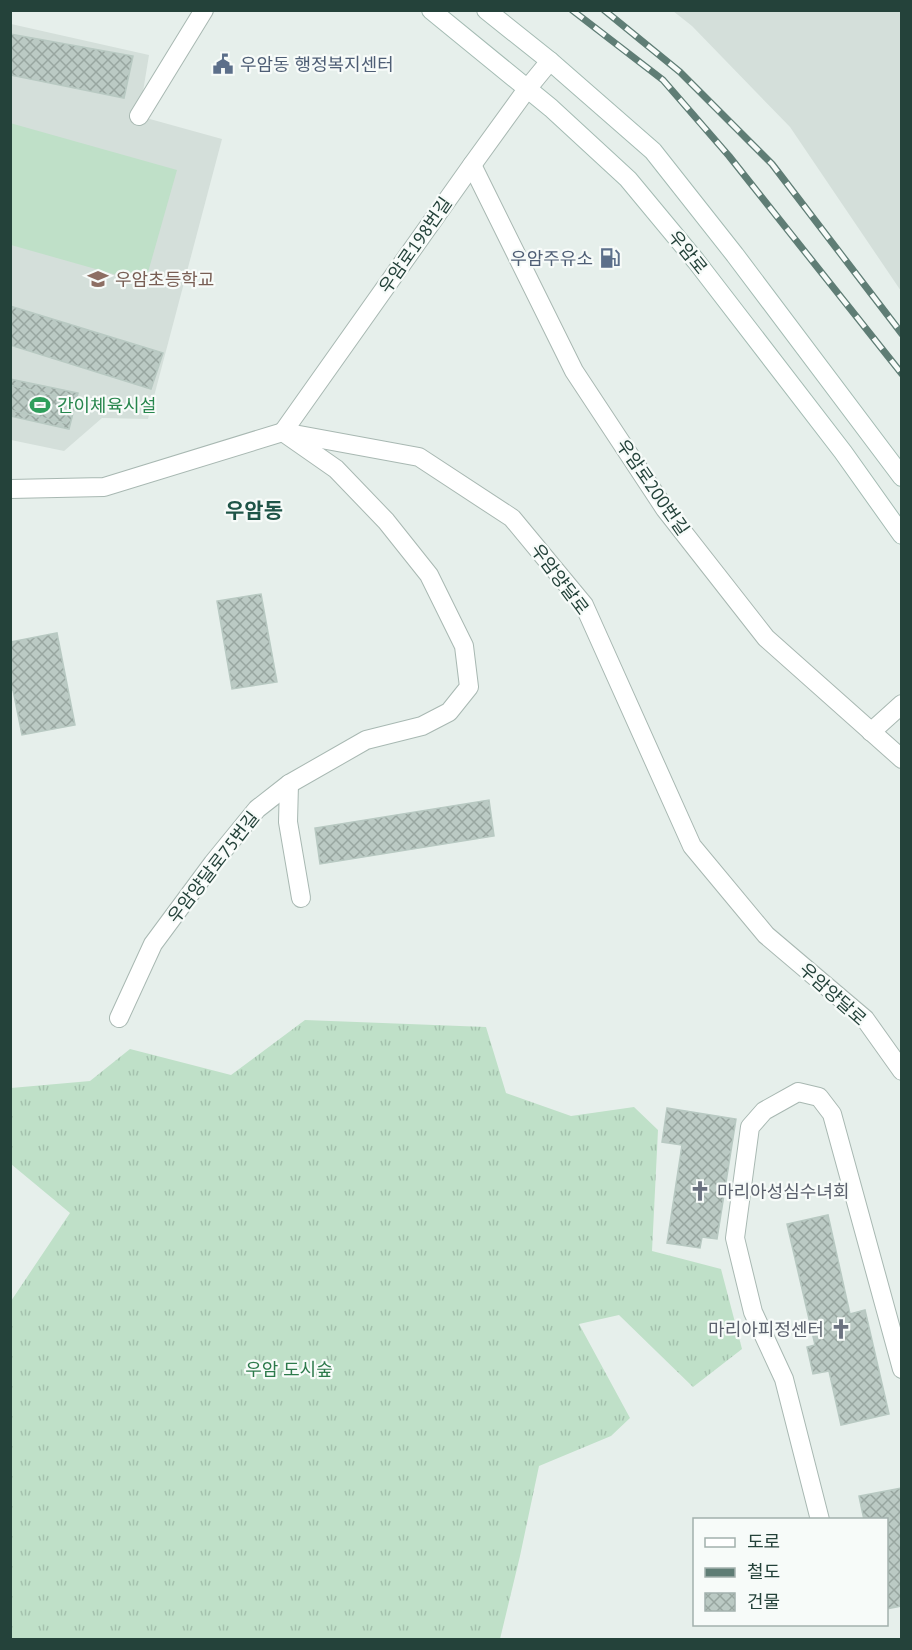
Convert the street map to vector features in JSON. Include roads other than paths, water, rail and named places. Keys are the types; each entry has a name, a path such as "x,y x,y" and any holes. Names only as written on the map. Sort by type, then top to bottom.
{"street":[{"path":"139,116 204,10"},
{"name":"우암로","path":"431,10 551,108 628,179 696,261 843,452 902,535"},
{"name":"우암로","path":"486,10 550,61 653,151 742,264 902,477"},
{"name":"우암로198번길","path":"284,432 472,165 550,61"},
{"name":"우암로200번길","path":"472,165 574,371 665,509 766,638 902,759"},
{"name":"우암양달로","path":"10,489 104,487 284,432 419,457 512,518 584,605 692,846 766,935 865,1019 902,1071"},
{"name":"우암양달로75번길","path":"119,1018 153,944 213,863 257,809 289,784 366,740 422,726 449,712 469,687 464,646 429,575 386,521 336,469 284,432"},
{"path":"871,732 902,704"},
{"path":"289,784 288,822 301,898"},
{"path":"819,1518 784,1379 753,1312 735,1238 750,1127 764,1111 798,1092 819,1097 832,1114 902,1369"}],"railway":[{"path":"572,10 663,80 729,156 902,374"},
{"path":"604,10 680,72 772,164 902,334"}],"place":[{"name":"우암동 행정복지센터","path":"223,64"},
{"name":"우암주유소","path":"610,258"},
{"name":"우암초등학교","path":"98,279"},
{"name":"간이체육시설","path":"40,405"},
{"name":"마리아성심수녀회","path":"700,1191"},
{"name":"마리아피정센터","path":"841,1329"}],"district":[{"name":"우암동","path":"254,510"}],"park label":[{"name":"우암 도시숲","path":"289,1369"}]}
